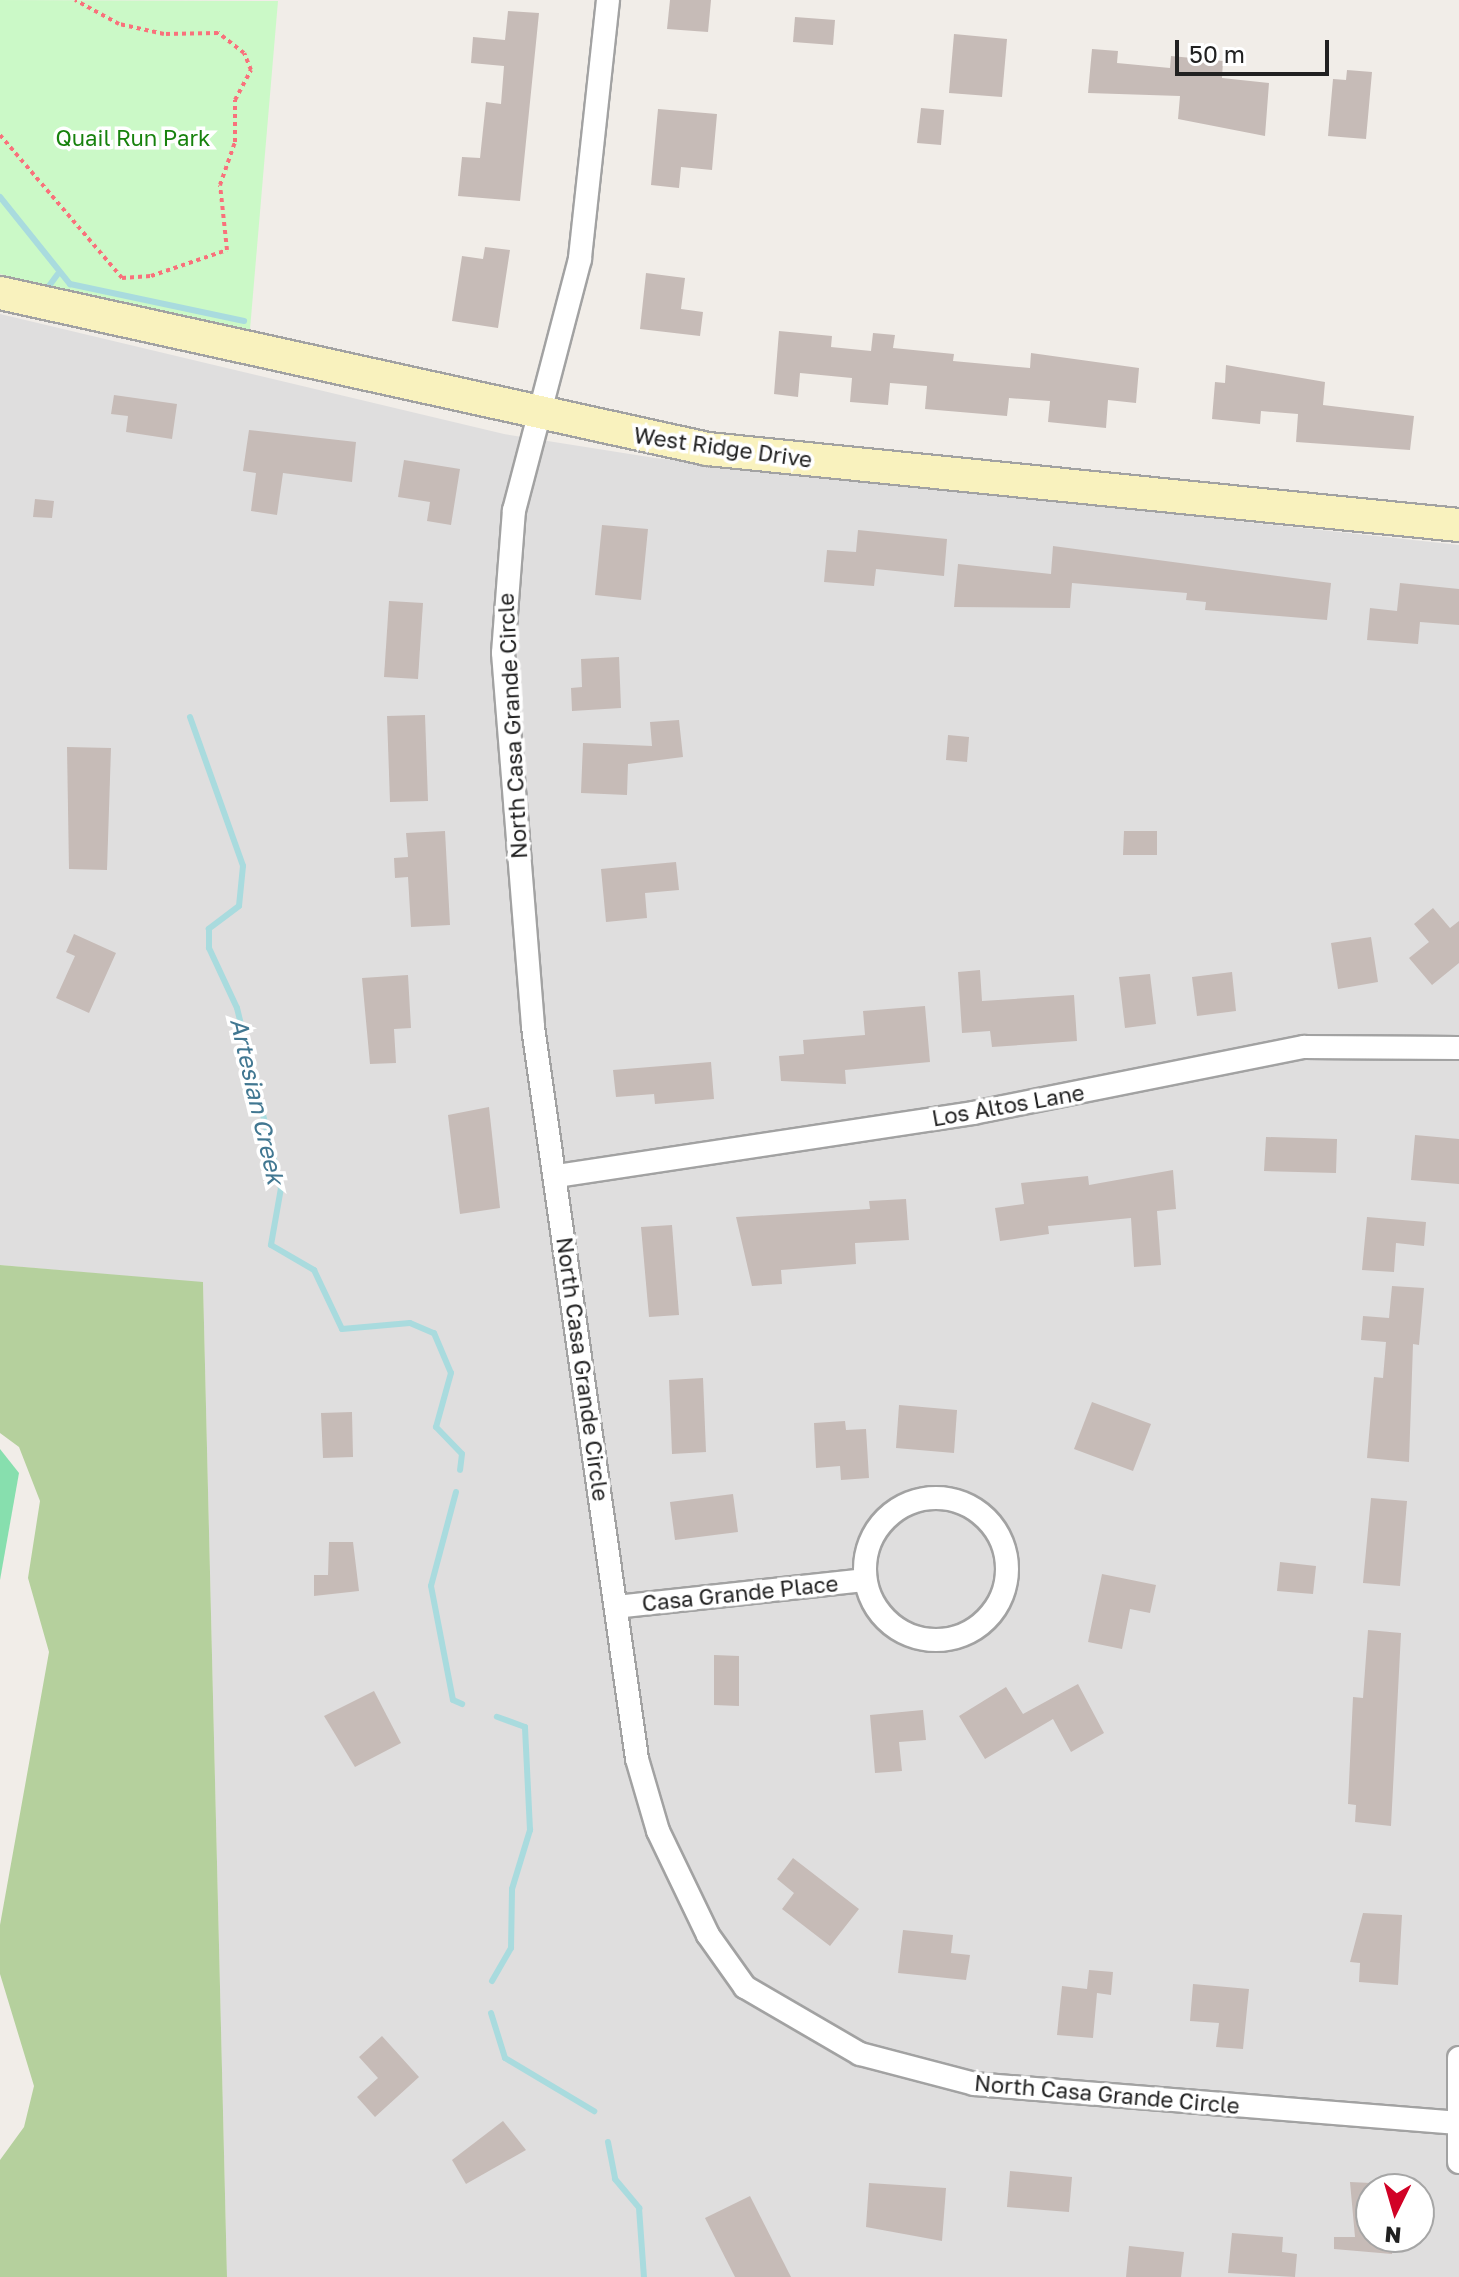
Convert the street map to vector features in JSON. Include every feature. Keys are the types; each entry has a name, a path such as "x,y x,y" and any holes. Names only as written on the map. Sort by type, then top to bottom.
{"street":[{"name":"North Casa Grande Circle","path":"608,0 580,259 535,416 503,581 503,653 533,1027 557,1176 637,1759 658,1831 708,1935 745,1987 779,2011 860,2054 974,2084 1457,2123"},
{"name":"West Ridge Drive","path":"0,293 535,416 708,449 1459,525"},
{"name":"Los Altos Lane","path":"557,1176 973,1113 1304,1047 1459,1048"},
{"name":"Casa Grande Place","path":"937,1497 982,1514 1006,1556 1007,1579 987,1619 948,1640 925,1640 885,1619 865,1580 874,1532 912,1501 937,1497"},
{"name":"Casa Grande Place","path":"616,1607 865,1580"},
{"path":"1459,2058 1459,2162"}],"path":[{"path":"0,135 122,278 227,250 220,185 235,142 235,100 251,70 244,53 218,33 164,34 119,24 75,0"}],"shaded area":[{"path":"0,314 504,434 655,458 1459,545 1459,2277 227,2277 203,1283 0,1265"}],"green space":[{"name":"Quail Run Park","path":"0,0 278,1 249,341 0,274"},
{"path":"0,1265 203,1282 227,2277 0,2277 0,2160 24,2127 34,2086 0,1974 0,1925 49,1652 28,1578 40,1501 19,1447 0,1433"},
{"path":"0,1449 19,1473 0,1580"}],"building":[{"path":"670,0 711,0 708,32 667,29"},
{"path":"508,11 539,13 520,201 458,196 462,157 480,158 486,102 501,104 504,66 471,63 473,37 505,40"},
{"path":"795,17 835,20 833,45 793,42"},
{"path":"954,34 1007,39 1002,97 949,93"},
{"path":"1092,49 1118,51 1117,63 1170,68 1171,56 1223,61 1222,78 1269,83 1265,136 1178,119 1180,96 1088,93"},
{"path":"1347,70 1372,72 1366,139 1328,136 1333,79 1346,80"},
{"path":"921,108 944,110 941,145 917,143"},
{"path":"658,109 717,114 712,170 681,167 679,188 651,185"},
{"path":"485,247 510,250 498,328 452,321 462,256 483,259"},
{"path":"646,273 685,278 681,309 703,312 700,336 640,329"},
{"path":"779,331 832,336 831,347 871,351 873,333 895,335 893,348 954,354 953,361 1030,368 1031,353 1139,368 1136,403 1108,400 1106,428 1048,422 1050,401 1009,398 1007,416 925,409 927,386 890,383 888,405 850,402 852,378 800,373 798,397 774,394"},
{"path":"1226,365 1325,382 1323,405 1414,416 1410,450 1296,442 1298,414 1261,411 1260,424 1212,419 1215,382 1225,383"},
{"path":"114,395 177,404 172,439 126,432 128,416 111,414"},
{"path":"249,430 356,442 352,482 283,473 277,515 251,511 256,473 243,471"},
{"path":"404,460 460,469 451,525 427,521 430,502 398,497"},
{"path":"35,499 54,501 52,518 33,517"},
{"path":"602,525 648,529 641,600 595,595"},
{"path":"858,530 947,539 944,576 876,569 874,586 824,582 827,550 856,552"},
{"path":"1053,546 1331,583 1327,620 1205,610 1206,602 1186,600 1187,593 1072,583 1070,608 954,607 958,564 1051,574"},
{"path":"1400,583 1459,589 1459,625 1420,622 1418,644 1367,640 1370,608 1397,611"},
{"path":"389,601 423,603 418,679 384,677"},
{"path":"619,657 621,708 572,711 571,688 582,687 581,659"},
{"path":"425,715 428,801 390,802 387,716"},
{"path":"679,720 683,757 628,764 627,795 581,793 583,743 652,746 650,722"},
{"path":"948,735 969,737 967,762 946,760"},
{"path":"67,747 111,748 107,870 69,869"},
{"path":"445,831 450,925 411,927 408,877 395,878 394,858 408,857 406,833"},
{"path":"1124,831 1157,831 1157,855 1123,855"},
{"path":"676,862 679,890 645,893 647,918 606,922 601,869"},
{"path":"1433,908 1450,928 1459,921 1459,963 1432,985 1409,958 1429,942 1414,924"},
{"path":"74,934 116,953 89,1013 56,998 75,956 66,952"},
{"path":"1371,937 1378,982 1338,989 1331,943"},
{"path":"980,970 982,1001 1074,995 1077,1041 992,1047 990,1031 962,1033 958,972"},
{"path":"1232,972 1236,1011 1197,1016 1192,977"},
{"path":"1150,974 1156,1024 1125,1028 1119,977"},
{"path":"408,975 411,1028 394,1029 396,1063 370,1064 362,978"},
{"path":"925,1006 930,1062 845,1070 846,1084 781,1081 779,1056 804,1054 803,1040 865,1035 863,1011"},
{"path":"711,1062 714,1099 655,1104 654,1094 616,1097 613,1070"},
{"path":"489,1107 500,1208 460,1214 448,1115"},
{"path":"1415,1135 1459,1139 1459,1184 1411,1180"},
{"path":"1266,1137 1337,1139 1336,1173 1264,1171"},
{"path":"1173,1170 1176,1209 1157,1211 1161,1265 1134,1267 1131,1218 1048,1226 1049,1234 1000,1241 995,1208 1024,1204 1021,1183 1088,1176 1089,1185"},
{"path":"906,1199 909,1240 855,1243 856,1264 781,1270 782,1284 752,1286 736,1217 870,1209 869,1201"},
{"path":"1367,1217 1426,1222 1424,1246 1396,1243 1394,1272 1362,1270"},
{"path":"672,1225 679,1315 649,1317 641,1227"},
{"path":"1392,1286 1424,1288 1419,1345 1413,1344 1409,1462 1367,1458 1374,1377 1383,1378 1386,1342 1361,1340 1363,1316 1389,1318"},
{"path":"703,1378 706,1452 672,1454 669,1380"},
{"path":"1092,1402 1151,1424 1133,1471 1074,1449"},
{"path":"899,1405 957,1410 954,1453 896,1448"},
{"path":"352,1412 353,1457 323,1458 321,1413"},
{"path":"845,1421 846,1430 866,1429 869,1478 841,1480 840,1466 816,1468 814,1423"},
{"path":"733,1494 738,1532 675,1540 670,1502"},
{"path":"1371,1498 1407,1501 1400,1586 1363,1583"},
{"path":"329,1542 353,1542 359,1591 314,1596 314,1575 328,1575"},
{"path":"1280,1562 1316,1566 1313,1594 1277,1591"},
{"path":"1102,1574 1156,1585 1150,1613 1130,1609 1122,1649 1088,1642"},
{"path":"1368,1630 1401,1633 1391,1826 1355,1822 1356,1805 1348,1804 1353,1697 1363,1698"},
{"path":"714,1655 739,1656 739,1706 714,1705"},
{"path":"1078,1684 1104,1733 1071,1752 1053,1719 985,1759 959,1716 1006,1687 1023,1714"},
{"path":"374,1691 401,1743 355,1767 324,1716"},
{"path":"923,1710 926,1740 899,1742 902,1771 875,1773 870,1715"},
{"path":"793,1858 859,1909 830,1946 782,1909 794,1893 777,1879"},
{"path":"1363,1913 1402,1915 1398,1985 1359,1982 1360,1963 1350,1962"},
{"path":"903,1930 953,1935 951,1953 970,1955 966,1980 898,1973"},
{"path":"1089,1970 1113,1972 1111,1995 1097,1993 1093,2038 1057,2035 1062,1986 1087,1989"},
{"path":"1193,1984 1249,1989 1243,2049 1216,2047 1219,2023 1190,2021"},
{"path":"382,2036 419,2077 375,2117 357,2097 378,2078 359,2057"},
{"path":"503,2121 526,2150 466,2184 452,2160"},
{"path":"1010,2171 1072,2177 1069,2212 1007,2207"},
{"path":"1350,2182 1355,2182 1355,2237"},
{"path":"869,2183 946,2188 942,2241 866,2227"},
{"path":"750,2196 791,2277 735,2277 705,2218"},
{"path":"1232,2233 1283,2237 1282,2252 1297,2254 1295,2277 1228,2273"},
{"path":"1334,2237 1355,2237 1355,2251 1334,2249"},
{"path":"1129,2246 1184,2252 1181,2277 1126,2277"}],"waterway":[{"path":"0,197 70,284 244,321"},
{"path":"49,286 57,275"},
{"name":"Artesian Creek","path":"190,717 243,866 239,906 209,929 209,948 237,1008 281,1188 271,1245 314,1270 342,1329 410,1323 434,1333 451,1373 436,1427 462,1454 460,1470"},
{"name":"Artesian Creek","path":"456,1492 431,1586 453,1700 462,1704"},
{"name":"Artesian Creek","path":"492,1981 511,1948 512,1889 530,1830 525,1727 497,1717"},
{"name":"Artesian Creek","path":"491,2013 505,2058 594,2111"},
{"name":"Artesian Creek","path":"608,2142 615,2179 639,2208 644,2277"}]}
